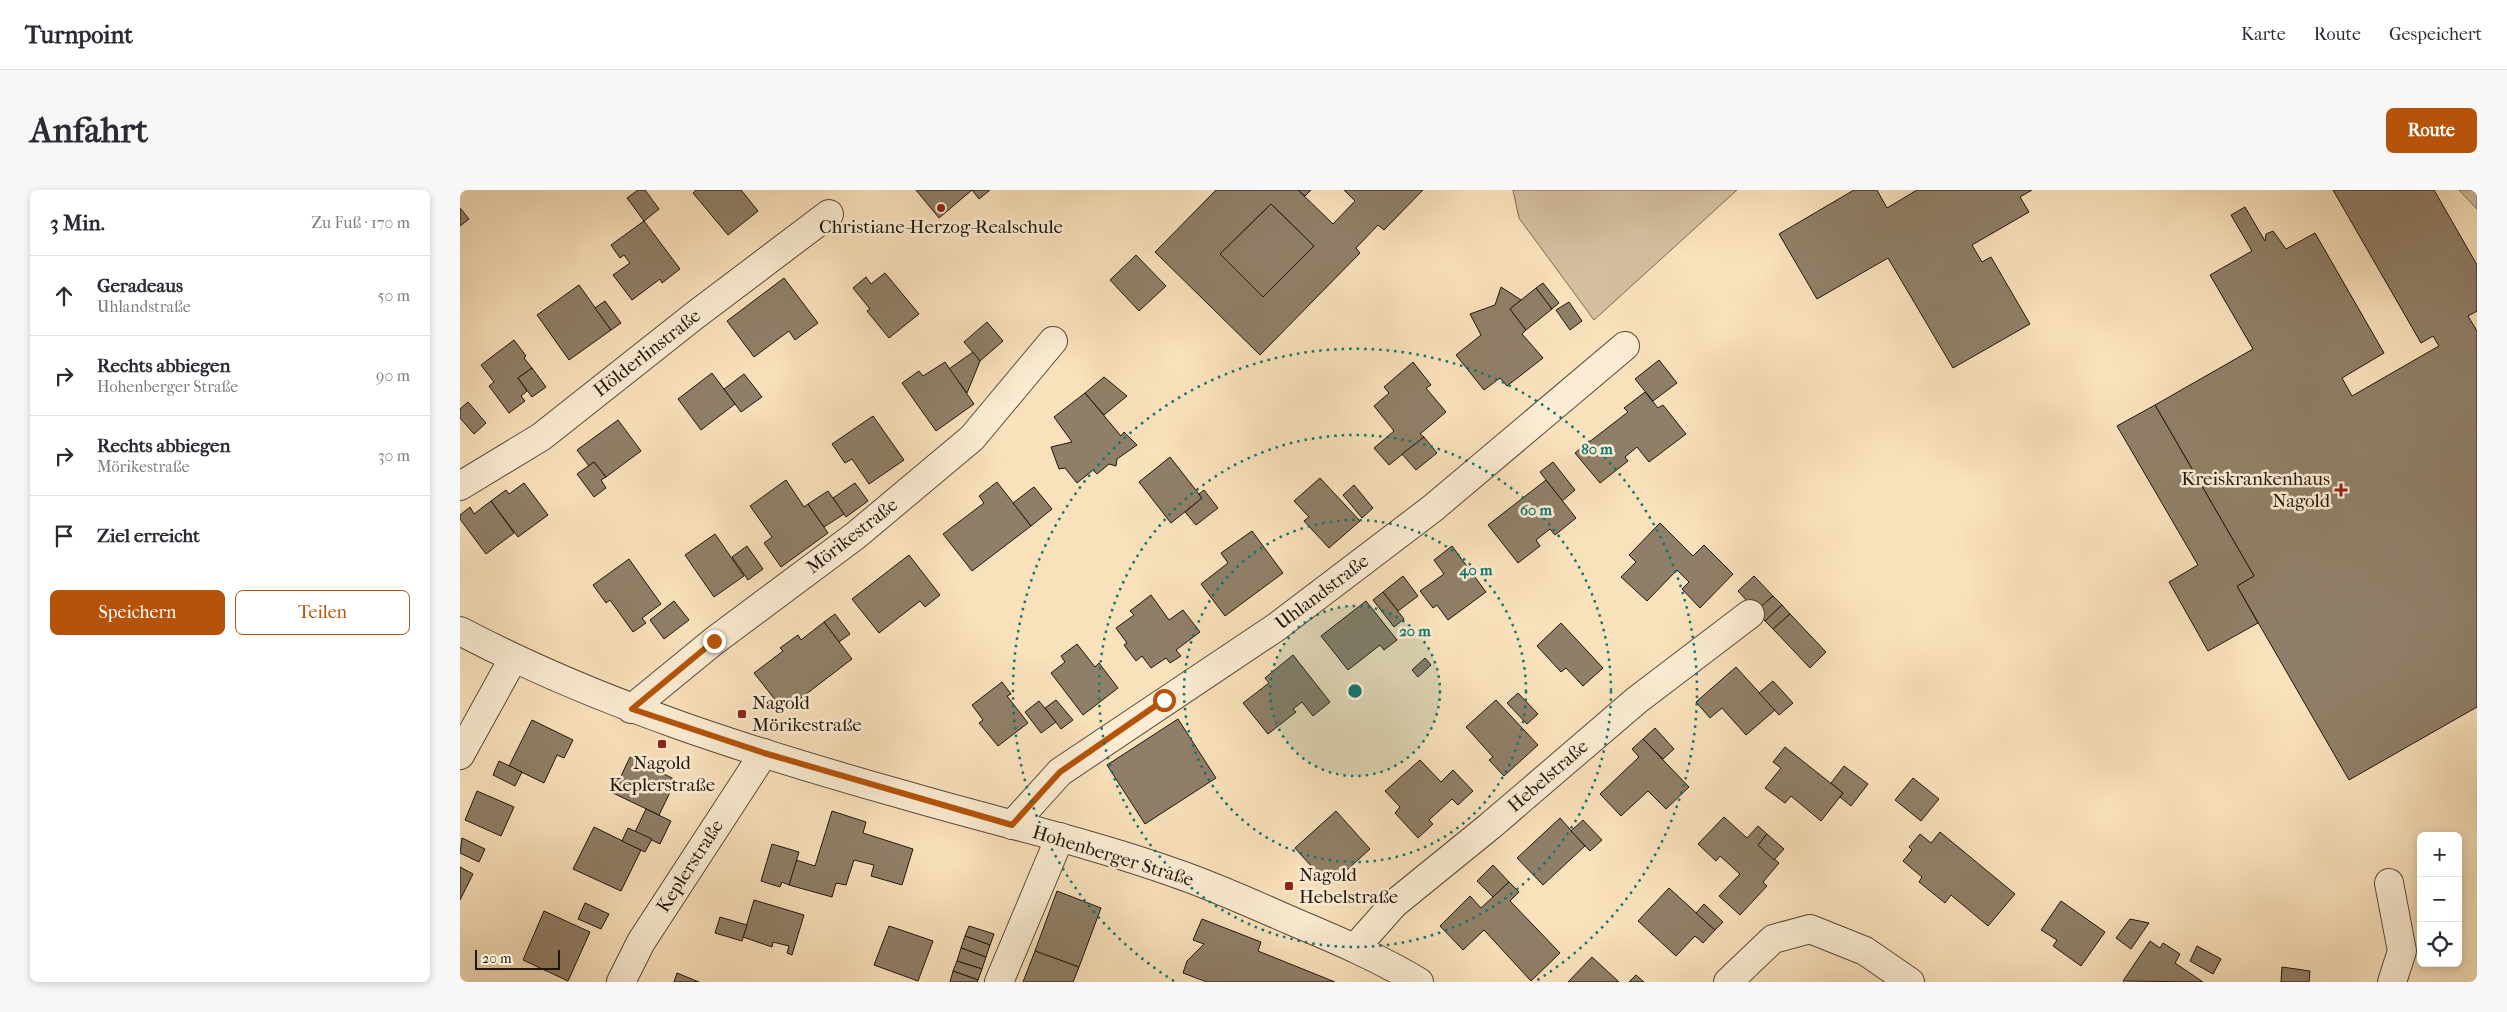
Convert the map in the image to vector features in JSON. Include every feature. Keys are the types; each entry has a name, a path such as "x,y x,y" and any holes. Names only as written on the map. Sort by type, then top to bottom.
{"street":[{"name":"Hölderlinstraße","path":"460,486 541,437 694,316 829,214"},
{"name":"Mörikestraße","path":"632,709 714,641 855,536 972,438 1053,341"},
{"name":"Uhlandstraße","path":"1012,825 1060,772 1275,628 1433,508 1625,346"},
{"name":"Hebelstraße","path":"1356,948 1394,904 1490,826 1637,700 1750,614"},
{"name":"Hohenberger Straße","path":"460,631 513,659 632,709 764,753 1012,825 1060,837 1210,886 1356,948 1419,982"},
{"path":"460,755 513,659"},
{"name":"Keplerstraße","path":"621,982 641,942 764,753"},
{"path":"999,982 1060,837"},
{"path":"2389,883 2402,951 2392,982"},
{"path":"1728,982 1773,939 1810,929 1865,951 1910,982"}],"shaded area":[{"path":"1513,190 1737,190 1594,320 1519,218"},
{"path":"2459,190 2477,190 2477,209"}],"building":[{"path":"638,190 645,190 659,209 644,221 627,198"},
{"path":"696,190 741,190 758,211 728,235 693,193"},
{"name":"Christiane-Herzog-Realschule","path":"916,190 972,190 939,218"},
{"path":"972,190 990,190 979,199"},
{"path":"1216,190 1298,190 1333,224 1355,201 1344,190 1423,190 1384,230 1378,225 1356,248 1360,253 1260,355 1155,252","holes":["1271,204 1314,246 1263,297 1220,254"]},
{"path":"1298,190 1311,190 1305,196"},
{"path":"1854,190 1877,190 1887,208 1917,190 2032,190 2020,197 2029,212 1972,245 1982,262 1991,257 2030,324 1953,368 1888,258 1817,299 1779,234"},
{"name":"Kreiskrankenhaus Nagold","path":"2333,190 2434,190 2477,265 2477,311 2468,316 2477,331 2477,707 2349,780 2237,586 2254,576 2155,405 2253,349 2210,275 2252,251 2231,215 2245,207 2265,241 2266,234 2273,231 2286,249 2315,233 2384,353 2342,378 2352,396 2439,346 2433,336 2421,343"},
{"path":"1271,204 1314,246 1263,297 1220,254"},
{"path":"460,208 469,219 460,226"},
{"path":"644,221 680,269 662,283 660,279 632,300 613,275 630,263 624,255 620,258 611,245"},
{"path":"1136,255 1166,286 1139,311 1110,280"},
{"path":"885,273 919,314 889,338 867,311 870,309 853,288 866,277 871,284"},
{"path":"784,278 818,323 795,340 789,331 754,357 727,321"},
{"path":"1543,283 1559,303 1552,309 1536,288"},
{"path":"579,285 611,330 569,360 537,315"},
{"path":"1501,287 1521,300 1510,309 1526,330 1522,334 1543,358 1507,386 1500,378 1484,390 1456,355 1481,335 1470,314 1495,305"},
{"path":"1536,288 1552,309 1526,330 1510,309"},
{"path":"605,301 621,323 611,330 595,308"},
{"path":"1569,302 1582,321 1570,330 1556,310"},
{"path":"987,322 1003,341 980,361 964,342"},
{"path":"514,340 532,368 518,378 527,391 521,396 525,401 509,413 489,386 494,382 481,365"},
{"path":"973,352 980,361 967,393 949,369"},
{"path":"1659,360 1677,383 1653,401 1635,379"},
{"path":"945,362 974,404 936,431 902,383 919,371 923,376"},
{"path":"1413,362 1431,385 1426,388 1446,412 1420,434 1424,437 1389,465 1374,448 1394,431 1374,406 1389,393 1384,387"},
{"path":"532,368 546,387 532,397 518,378"},
{"path":"712,373 735,404 701,430 678,399"},
{"path":"744,374 762,397 741,412 724,389"},
{"path":"1104,377 1127,396 1104,415 1085,393"},
{"path":"1645,392 1658,408 1663,405 1686,434 1649,462 1637,447 1625,457 1628,461 1600,483 1575,453 1628,412 1624,408"},
{"path":"1085,393 1121,436 1124,432 1137,445 1117,459 1116,466 1109,464 1097,474 1093,470 1077,483 1065,468 1059,469 1051,447 1072,442 1054,417"},
{"path":"468,402 486,423 474,434 460,418 460,409"},
{"path":"2155,405 2254,576 2237,586 2258,623 2208,651 2169,582 2198,565 2117,426"},
{"path":"873,416 904,460 869,484 852,459 845,463 832,444"},
{"path":"618,420 641,451 606,477 594,462 589,466 577,450"},
{"path":"1424,437 1437,453 1416,470 1402,454"},
{"path":"1170,457 1202,498 1171,523 1139,482"},
{"path":"594,462 606,477 601,480 606,488 594,497 577,474"},
{"path":"1553,462 1575,490 1562,501 1540,472"},
{"path":"1320,478 1360,521 1329,548 1304,521 1309,517 1294,501"},
{"path":"786,480 804,507 808,504 828,533 781,567 764,543 772,537 750,506"},
{"path":"1546,480 1576,518 1555,535 1550,529 1536,540 1540,546 1518,563 1488,525"},
{"path":"997,482 1031,526 972,571 943,534 984,503 979,496"},
{"path":"524,483 548,515 518,537 491,501 506,490 509,494"},
{"path":"855,483 868,501 846,517 833,498"},
{"path":"1354,485 1373,508 1362,518 1343,495"},
{"path":"1034,487 1052,509 1031,526 1013,503"},
{"path":"1204,490 1218,508 1196,525 1185,512 1202,498 1199,494"},
{"path":"828,491 844,514 824,527 808,504"},
{"path":"491,501 514,533 486,554 460,519 460,515 470,507 474,514"},
{"path":"1660,523 1693,556 1704,545 1733,574 1700,608 1682,589 1689,582 1677,570 1647,601 1621,577 1636,562 1629,555"},
{"path":"1252,531 1283,573 1225,616 1201,584 1228,563 1221,553"},
{"path":"715,534 744,576 714,597 685,555"},
{"path":"747,546 763,569 748,580 732,557"},
{"path":"1452,546 1486,592 1448,620 1437,605 1433,608 1420,591 1444,574 1434,560"},
{"path":"909,555 940,595 925,607 920,601 879,633 852,599"},
{"path":"629,559 661,604 642,618 646,623 633,632 610,600 606,603 593,585"},
{"path":"1403,576 1418,596 1398,611 1383,592"},
{"path":"1754,576 1773,596 1756,611 1738,591"},
{"path":"1383,592 1404,619 1394,627 1373,600"},
{"path":"1151,595 1169,620 1183,610 1200,632 1176,650 1181,656 1170,663 1166,658 1151,668 1142,656 1136,661 1124,645 1127,643 1116,628 1134,615 1130,611"},
{"path":"1773,596 1782,605 1765,621 1756,611"},
{"path":"674,601 689,620 664,639 650,620"},
{"path":"1366,601 1397,640 1384,650 1380,645 1348,670 1321,636"},
{"path":"1782,605 1790,614 1773,629 1765,621"},
{"path":"835,614 850,634 839,642 824,622"},
{"path":"1790,614 1826,652 1810,668 1773,629"},
{"path":"824,622 852,659 784,711 754,673 783,651 780,648 798,635 801,640"},
{"path":"1561,623 1603,668 1583,686 1566,668 1561,672 1537,646"},
{"path":"1077,644 1095,667 1099,663 1118,688 1083,715 1051,673 1065,662 1061,656"},
{"path":"1293,655 1330,702 1313,716 1302,702 1293,709 1296,712 1268,734 1243,703 1269,683 1265,678"},
{"path":"1425,658 1431,665 1418,677 1412,670"},
{"path":"1736,667 1775,710 1746,735 1722,708 1710,718 1696,702"},
{"path":"1773,681 1793,703 1779,715 1759,693"},
{"path":"1002,682 1011,694 1007,696 1028,723 998,746 979,723 983,720 972,705"},
{"path":"1518,693 1538,714 1527,724 1507,703"},
{"path":"1056,700 1073,720 1061,729 1045,708"},
{"path":"1496,700 1538,745 1504,776 1489,760 1493,757 1466,727"},
{"path":"1039,701 1056,722 1041,733 1025,712"},
{"path":"1178,719 1216,778 1145,824 1107,765"},
{"path":"532,720 573,740 564,758 557,755 544,783 509,766"},
{"path":"1655,728 1674,749 1663,759 1643,739"},
{"path":"1643,739 1689,787 1666,809 1648,791 1621,816 1600,794 1639,757 1632,749"},
{"path":"1785,747 1843,793 1821,821 1791,796 1785,803 1765,788 1781,768 1773,762"},
{"path":"630,757 676,780 659,815 613,793"},
{"path":"1420,760 1441,782 1453,770 1473,791 1458,805 1452,799 1429,820 1433,824 1418,838 1395,813 1400,807 1385,791"},
{"path":"499,761 522,772 515,786 493,775"},
{"path":"1844,766 1868,784 1851,806 1840,797 1843,793 1831,783"},
{"path":"1913,778 1939,799 1921,821 1895,800"},
{"path":"477,791 514,807 501,836 465,820"},
{"path":"646,809 671,821 660,844 635,832"},
{"path":"832,811 866,822 863,833 913,849 902,885 871,876 874,865 854,860 846,885 836,883 832,897 789,885 796,860 815,866"},
{"path":"1336,811 1370,849 1329,886 1295,848"},
{"path":"1724,817 1747,838 1758,826 1767,834 1758,845 1779,863 1763,882 1767,886 1740,915 1719,896 1740,874 1720,856 1716,861 1698,844"},
{"path":"1560,818 1585,846 1543,885 1517,858"},
{"path":"1583,820 1602,840 1590,851 1571,831"},
{"path":"594,827 641,850 621,891 573,869"},
{"path":"628,828 652,839 645,852 622,841"},
{"path":"1940,832 2015,894 1988,926 1951,895 1945,903 1919,882 1922,877 1903,861 1912,850 1909,847 1920,834 1931,843"},
{"path":"1767,834 1784,849 1774,860 1758,845"},
{"path":"462,838 485,849 479,862 460,853"},
{"path":"772,844 799,852 789,885 782,882 780,887 761,881"},
{"path":"1493,865 1509,882 1493,897 1477,881"},
{"path":"460,867 473,874 460,900"},
{"path":"1509,882 1519,892 1510,901 1560,953 1531,981 1484,930 1463,950 1440,926 1470,896 1481,908"},
{"path":"1669,888 1715,930 1703,943 1695,936 1676,956 1638,921"},
{"path":"1057,891 1101,908 1079,967 1035,951"},
{"path":"754,900 804,915 792,955 787,953 789,946 773,942 772,947 743,937"},
{"path":"2061,901 2105,932 2081,966 2053,946 2057,940 2041,930"},
{"path":"585,903 609,914 601,929 578,919"},
{"path":"1704,904 1723,922 1715,930 1696,913"},
{"path":"544,911 590,932 568,981 523,960"},
{"path":"720,917 747,925 742,941 715,933"},
{"path":"1202,919 1261,942 1258,951 1335,982 1207,982 1183,973 1187,961 1204,944 1193,940"},
{"path":"2130,919 2149,923 2131,949 2116,938"},
{"path":"889,926 933,941 918,981 874,965"},
{"path":"969,926 994,934 990,945 965,936"},
{"path":"965,936 990,945 986,957 961,948"},
{"path":"2150,941 2160,948 2163,943 2180,954 2175,963 2203,982 2123,981"},
{"path":"2197,946 2221,959 2213,974 2190,961"},
{"path":"961,948 986,957 982,969 957,961"},
{"path":"1035,951 1079,967 1073,982 1023,982"},
{"path":"1592,957 1619,982 1568,982"},
{"path":"957,961 982,969 978,980 953,971"},
{"path":"2282,967 2310,971 2309,982 2281,982"},
{"path":"953,971 978,980 977,982 950,982"},
{"path":"677,973 699,982 674,982"},
{"path":"1636,975 1644,982 1629,982"}],"place":[{"name":"Christiane-Herzog-Realschule","path":"941,208"},
{"name":"Kreiskrankenhaus Nagold","path":"2341,490"},
{"name":"Nagold Mörikestraße","path":"742,714"},
{"name":"Nagold Keplerstraße","path":"662,744"},
{"name":"Nagold Hebelstraße","path":"1289,886"}],"route":[{"path":"714,641 632,709 764,753 1012,825 1060,772 1164,700"}]}
